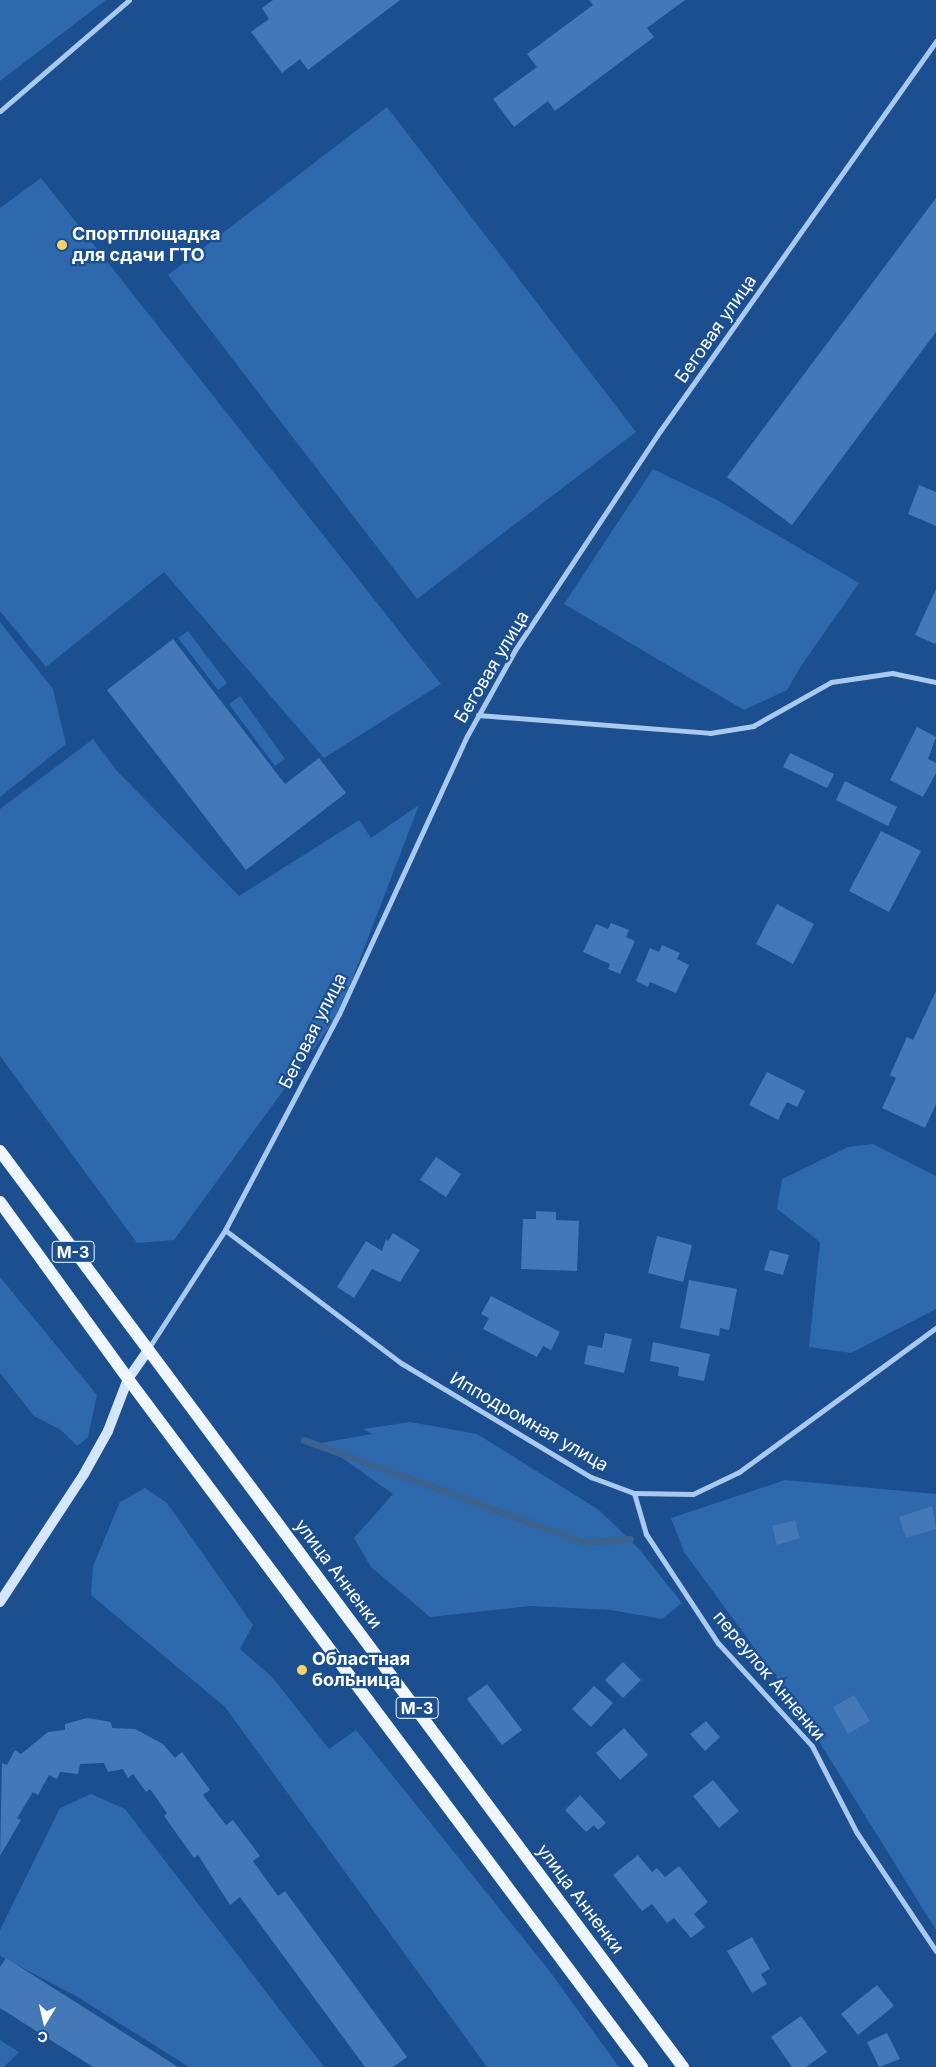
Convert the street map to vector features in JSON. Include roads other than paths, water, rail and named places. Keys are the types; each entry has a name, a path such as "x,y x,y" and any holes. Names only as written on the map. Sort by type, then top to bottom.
{"main road":[{"name":"улица Анненки","path":"0,1152 147,1352 458,1762 683,2067"},
{"name":"М-3","path":"0,1202 128,1379 642,2067"}],"street":[{"path":"0,111 129,0"},
{"name":"Беговая улица","path":"147,1352 225,1230 339,1014 478,715 515,650 660,431 936,41"},
{"path":"478,715 710,733 753,726 831,682 892,673 936,682"},
{"name":"Ипподромная улица","path":"225,1230 401,1364 591,1477 634,1493 693,1494 739,1472 936,1328"},
{"path":"0,1602 108,1431 128,1379 147,1352"},
{"name":"переулок Анненки","path":"634,1493 646,1534 718,1643 812,1746 856,1834 936,1951"}],"waterway":[{"path":"304,1440 585,1542 630,1539"}],"place":[{"name":"Спортплощадка для сдачи ГТО","path":"62,245"},
{"name":"Областная больница","path":"302,1670"}]}
